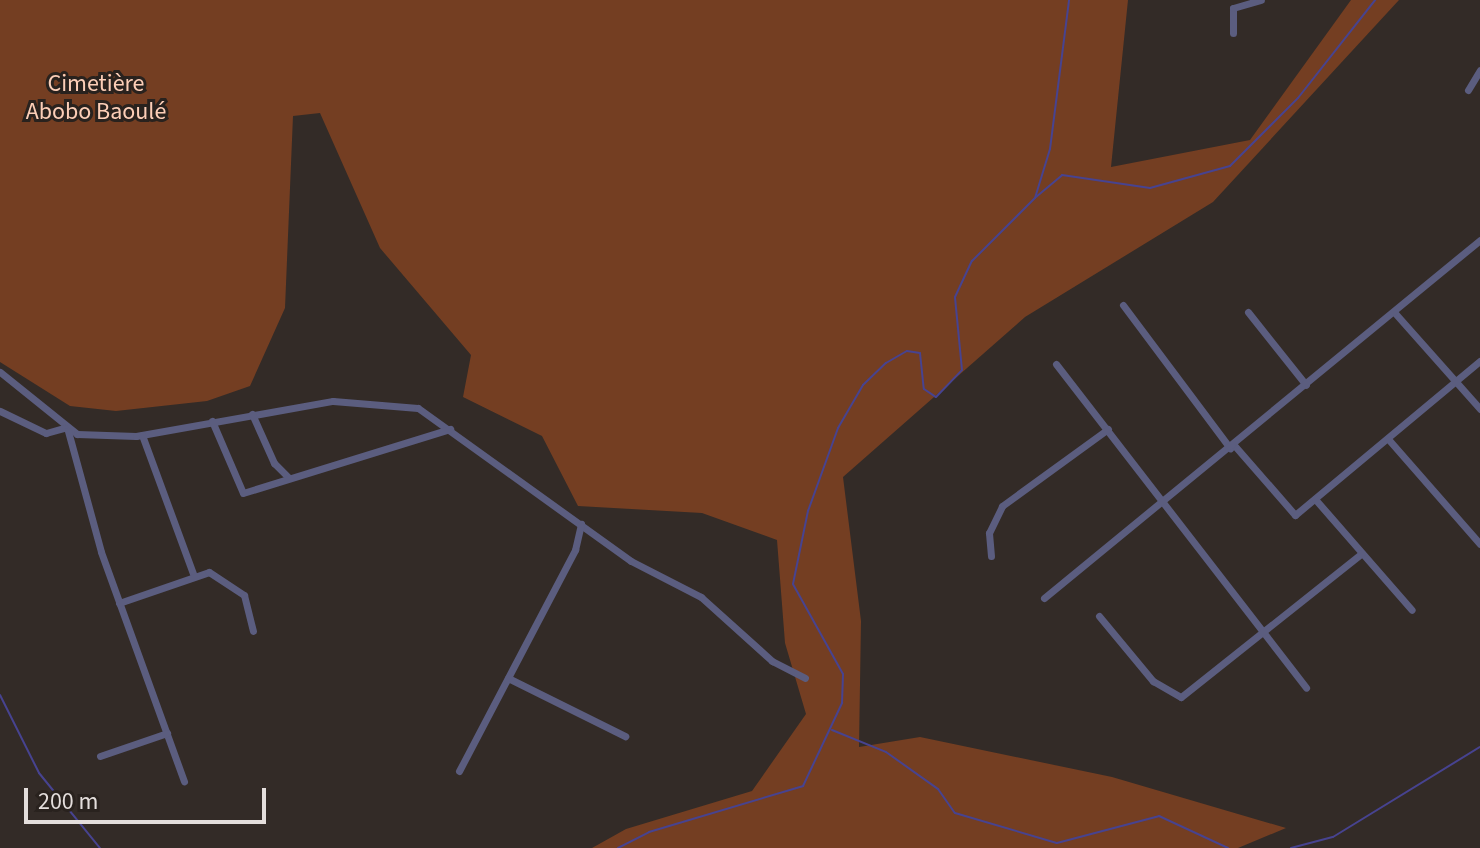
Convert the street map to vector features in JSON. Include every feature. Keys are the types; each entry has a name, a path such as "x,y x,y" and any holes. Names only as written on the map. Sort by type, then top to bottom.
{"street":[{"path":"1233,33 1233,8 1261,0"},
{"path":"1468,90 1480,70"},
{"path":"1044,598 1165,502 1480,240"},
{"path":"1123,305 1232,446 1295,515 1389,440 1480,361"},
{"path":"1248,312 1306,385"},
{"path":"1394,312 1480,409"},
{"path":"1056,364 1306,688"},
{"path":"0,372 26,388 66,429 119,603 184,781"},
{"path":"0,411 46,433 66,429 142,435 333,401 400,404 450,429 631,561 701,597 772,661 805,678"},
{"path":"252,414 274,463 288,477"},
{"path":"212,421 243,493 450,429"},
{"path":"991,556 989,533 1002,506 1108,429"},
{"path":"142,435 194,576"},
{"path":"1389,440 1480,544"},
{"path":"1315,499 1412,610"},
{"path":"459,771 575,550 581,524"},
{"path":"1099,616 1153,681 1176,696 1189,693 1362,553"},
{"path":"119,603 209,572 237,586 253,631"},
{"path":"508,678 625,736"},
{"path":"100,756 167,733"}],"green space":[{"name":"Cimetière Abobo Baoulé","path":"0,0 1128,0 1111,167 1250,140 1351,0 1399,0 1213,202 1025,317 843,477 861,621 859,747 920,737 1112,777 1286,828 1238,848 592,848 626,829 752,791 806,714 785,643 777,540 702,513 578,506 542,436 463,397 471,355 380,248 320,113 293,116 285,308 250,386 207,401 116,411 70,406 0,362"}],"waterway":[{"path":"618,848 649,832 803,786 842,703 843,674 793,584 808,511 838,428 863,385 886,363 907,351 920,353 924,389 936,397 962,370 955,297 972,261 1035,198 1050,149 1069,0"},
{"path":"1036,197 1062,175 1150,188 1230,166 1298,98 1375,0"},
{"path":"0,695 39,773 100,848"},
{"path":"832,730 886,752 938,789 955,813 1057,843 1159,816 1228,848"},
{"path":"1291,848 1333,837 1480,747"}]}
